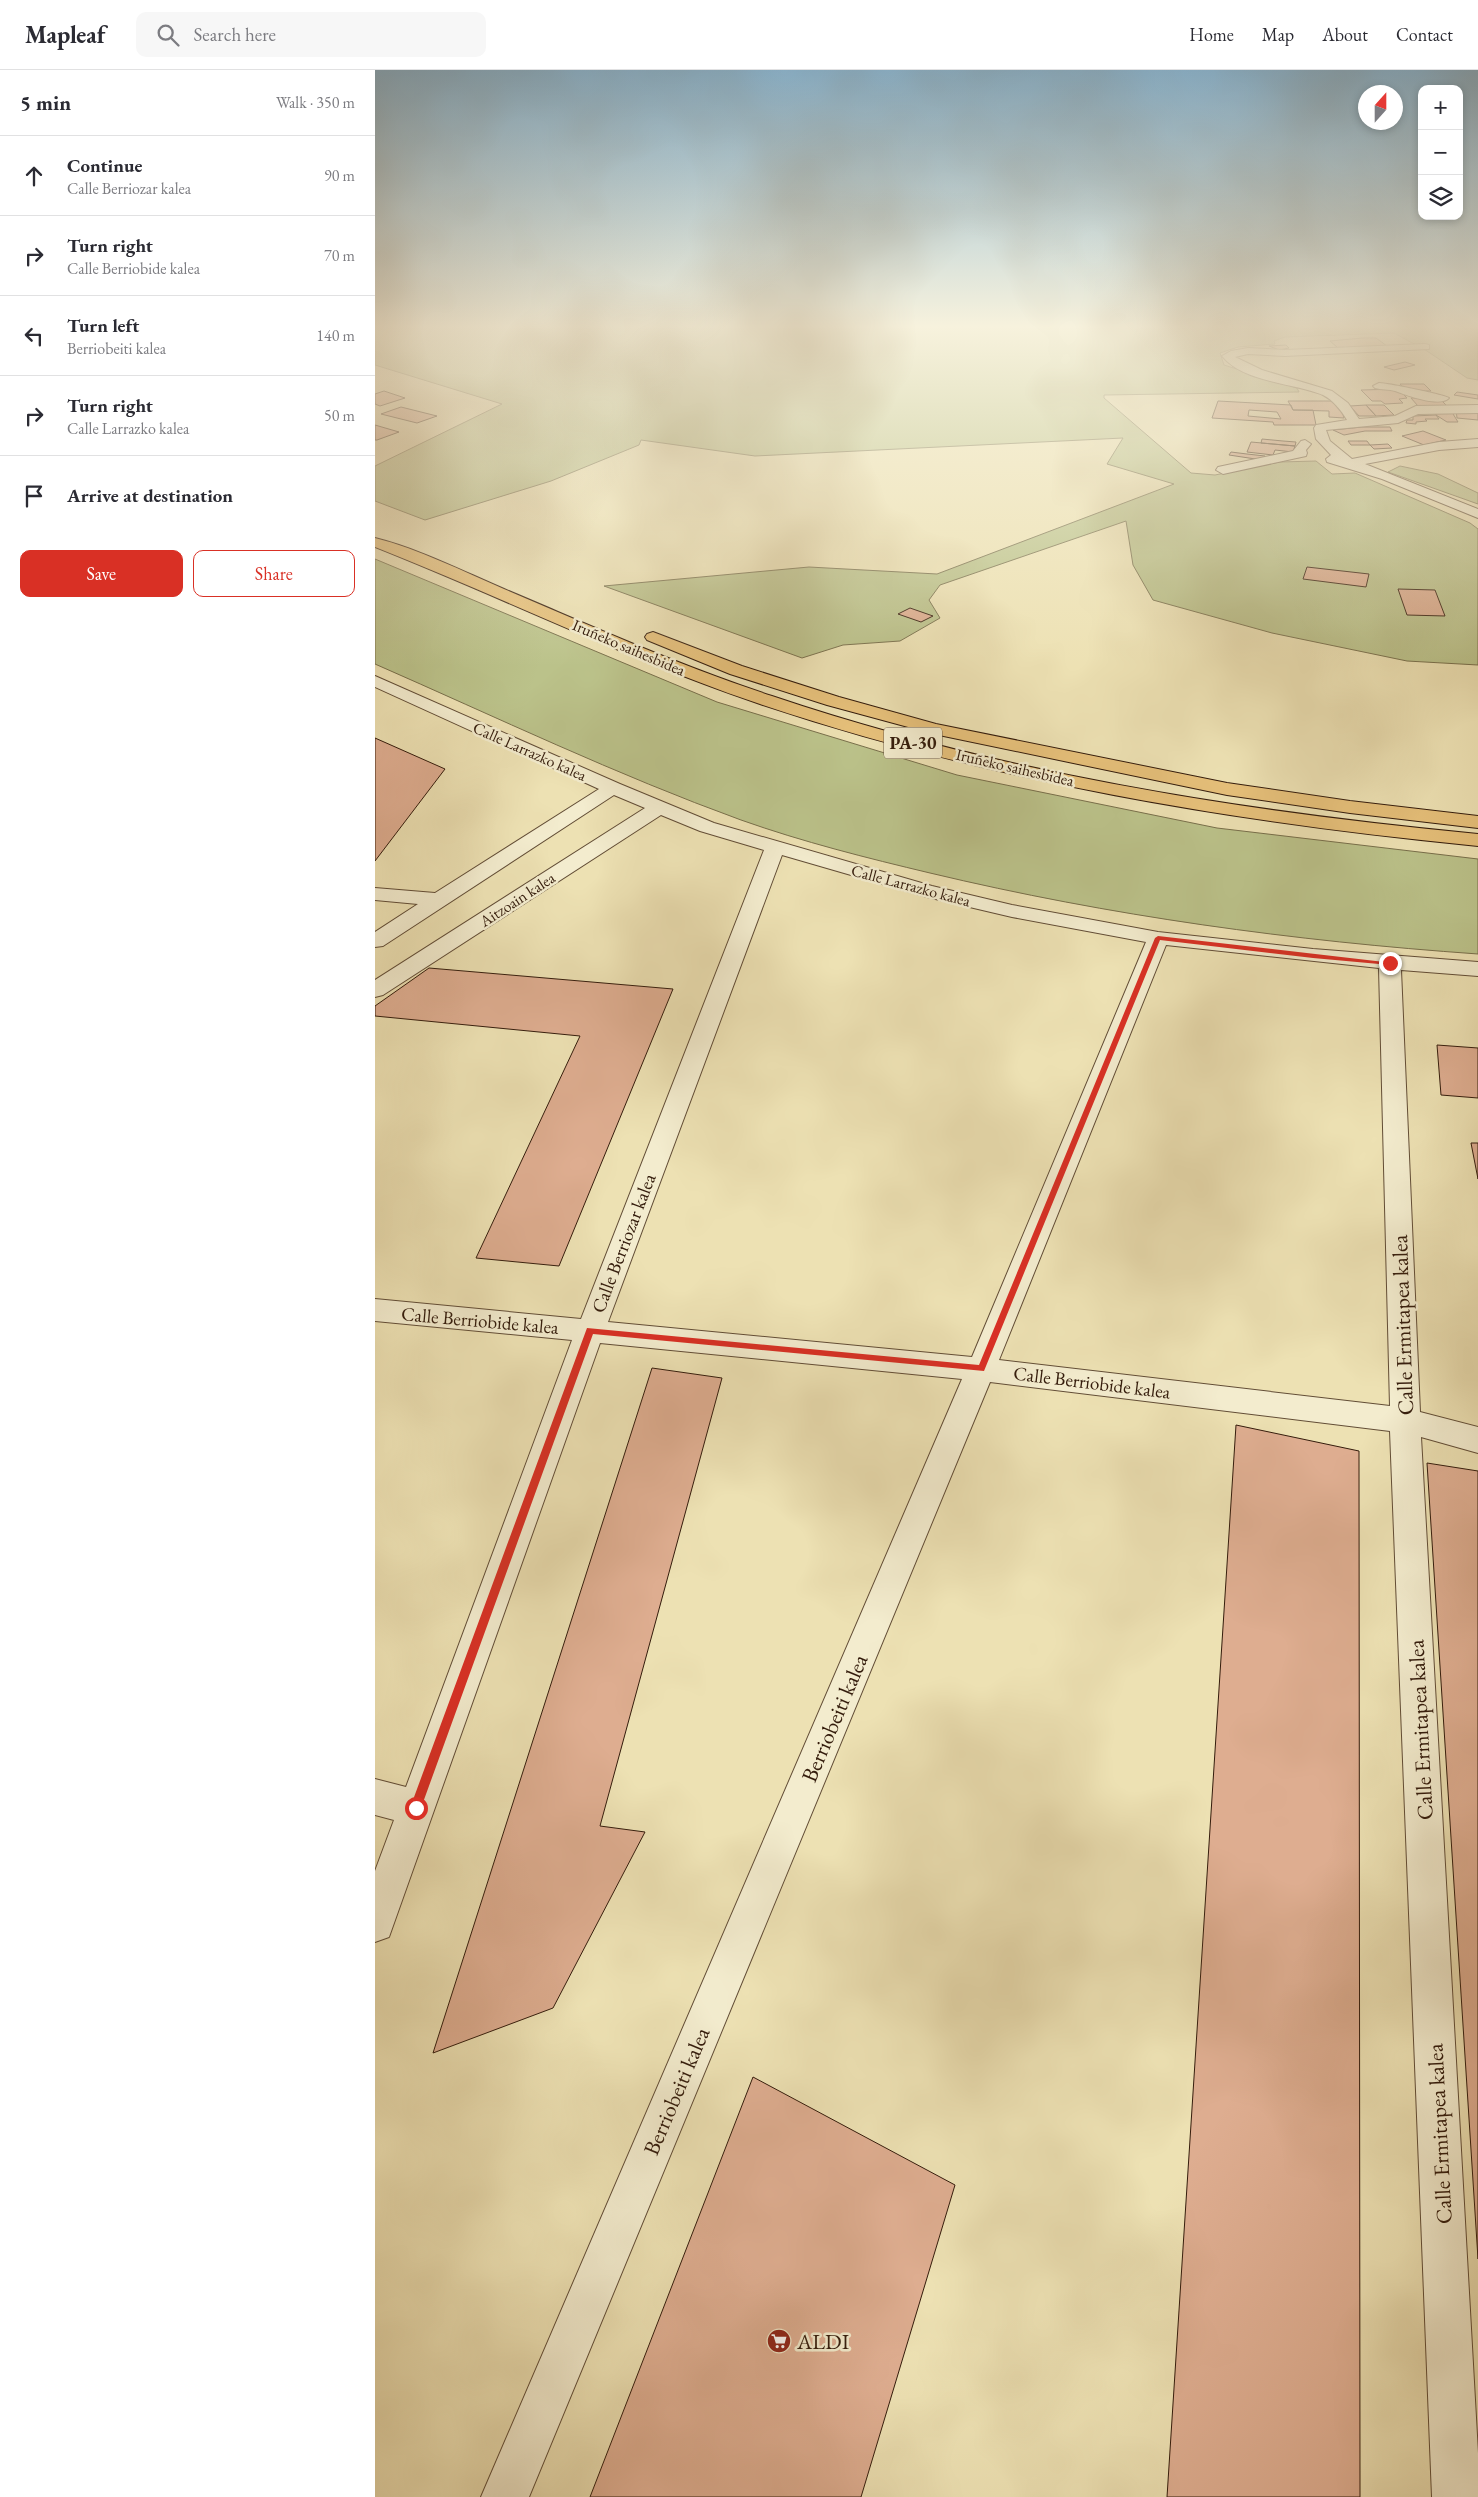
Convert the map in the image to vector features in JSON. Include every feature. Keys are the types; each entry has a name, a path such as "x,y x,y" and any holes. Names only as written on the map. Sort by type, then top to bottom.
{"highway":[{"path":"375,525 402,534"},
{"name":"Iruñeko saihesbidea","path":"375,542 437,566 686,671 763,699 861,730 1040,775 1219,809 1399,834 1478,840"},
{"name":"Iruñeko saihesbidea","path":"637,630 737,670 833,701 934,729 1227,789 1351,807 1478,822"}],"street":[{"path":"1302,440 1313,454"},
{"path":"1324,440 1349,463"},
{"path":"1349,463 1439,446 1478,443"},
{"path":"1223,470 1313,454 1349,463 1421,489 1478,514"},
{"name":"Calle Larrazko kalea","path":"375,681 658,808 707,827 927,891 1012,911 1158,938 1313,956 1478,969"},
{"path":"375,941 613,788"},
{"name":"Aitzoain kalea","path":"375,990 658,808"},
{"name":"Calle Berriozar kalea","path":"375,1923 590,1331 775,848"},
{"path":"375,894 441,900"},
{"name":"Berriobeiti kalea","path":"505,2497 981,1369 1158,938"},
{"name":"Calle Ermitapea kalea","path":"1390,963 1405,1420 1456,2497"},
{"name":"Calle Berriobide kalea","path":"375,1310 981,1369 1405,1420 1478,1440"},
{"path":"375,1797 416,1808"}],"green space":[{"path":"428,440 641,440 639,445 551,481 425,520 375,501 375,466"},
{"path":"643,440 1077,440 755,456"},
{"path":"1122,440 1153,440 1191,473 1215,475 1280,462 1316,461 1332,474 1355,473 1470,523 1478,529 1478,665 1407,661 1272,633 1153,600 1133,565 1126,521 940,585 929,600 940,618 900,641 843,645 802,658 604,586 809,567 937,574 1174,484 1107,464"},
{"path":"1400,466 1438,474 1478,493 1478,504 1388,472"},
{"path":"375,559 717,702 957,775 1217,828 1478,859 1478,954 1409,949 1271,934 1202,925 1066,902 930,873 811,842 741,820 603,765 375,664"}],"building":[{"path":"1262,440 1296,442 1295,446 1261,443"},
{"path":"1412,440 1445,440 1424,445"},
{"path":"1348,441 1367,441 1370,445 1351,445"},
{"path":"1251,442 1295,446 1293,452 1275,450 1273,455 1247,452"},
{"path":"1388,444 1392,448 1374,449 1370,445"},
{"path":"1231,452 1265,456 1262,460 1229,455"},
{"path":"1307,567 1369,574 1366,587 1303,579"},
{"path":"1398,589 1435,590 1445,616 1407,615"},
{"path":"910,608 933,616 921,622 898,614"},
{"path":"375,738 445,769 375,861"},
{"path":"429,968 673,989 559,1266 476,1258 580,1036 375,1016 375,1006"},
{"path":"1437,1045 1478,1048 1478,1098 1441,1095"},
{"path":"1471,1143 1478,1143 1478,1179"},
{"path":"652,1368 722,1378 600,1826 645,1832 553,2008 433,2053"},
{"path":"1236,1425 1359,1451 1360,2497 1167,2497"},
{"path":"1427,1463 1478,1471 1478,2259"},
{"name":"ALDI","path":"753,2077 955,2185 861,2497 590,2497"}],"place":[{"name":"ALDI","path":"779,2341"}],"route":[{"path":"416,1808 590,1331 981,1369 1158,938 1390,963"}]}
